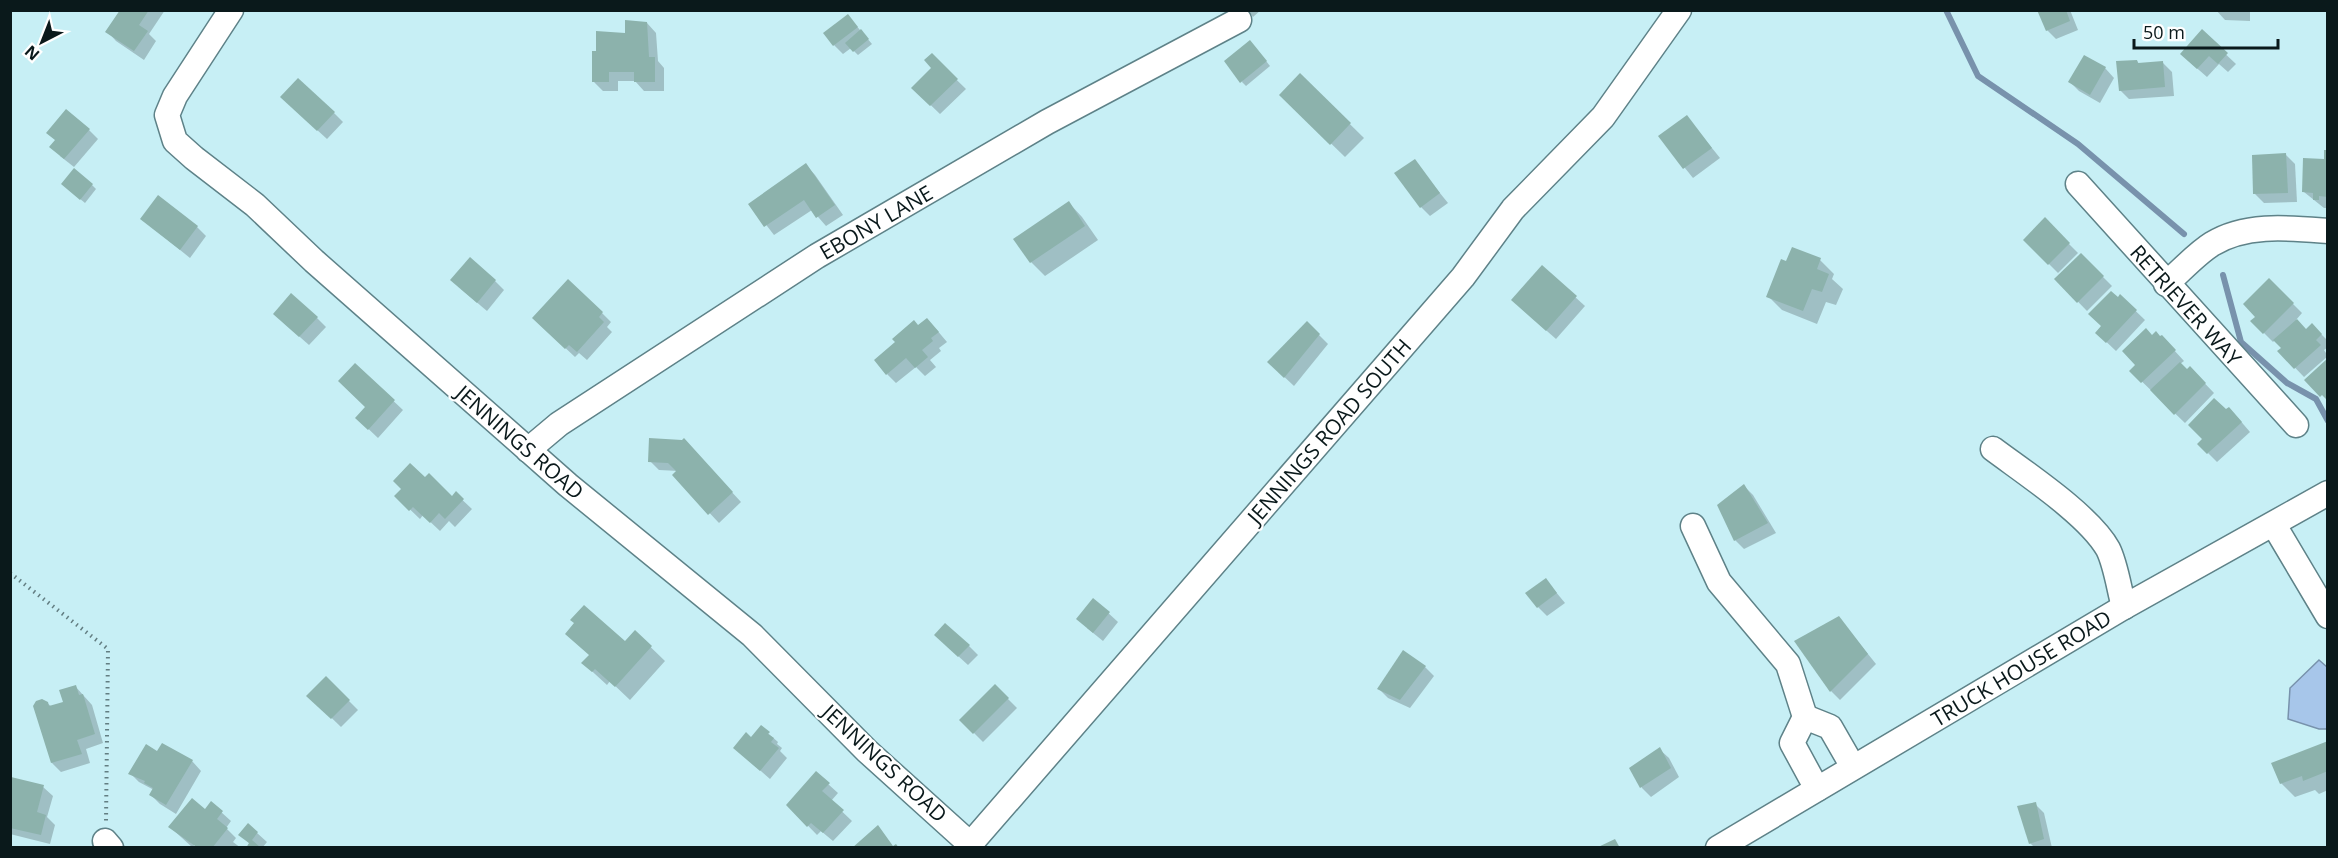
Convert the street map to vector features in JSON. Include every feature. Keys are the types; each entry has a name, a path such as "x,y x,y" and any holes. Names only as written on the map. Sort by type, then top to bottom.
{"street":[{"name":"JENNINGS ROAD","path":"231,10 175,96 167,114 175,141 255,205 314,261 567,485 752,634 867,751 969,846"},
{"name":"JENNINGS ROAD SOUTH","path":"969,846 1462,277 1514,209 1603,117 1679,10"},
{"name":"EBONY LANE","path":"528,450 559,424 817,256 1047,122 1239,20"},
{"name":"RETRIEVER WAY","path":"2078,184 2166,284 2296,425"},
{"path":"2166,284 2210,245 2228,236 2279,228 2328,231"},
{"path":"1993,448 2094,529 2108,550 2124,607"},
{"name":"TRUCK HOUSE ROAD","path":"1718,848 2124,607 2328,493"},
{"path":"2274,525 2328,616"},
{"path":"1693,526 1719,582 1788,663 1805,717 1792,742 1817,789"},
{"path":"1805,717 1830,727 1853,767"}],"path":[{"path":"10,573 108,649 108,844"}],"water":[{"path":"2319,660 2327,667 2327,729 2319,729 2288,719 2290,688"}],"building":[{"path":"120,10 149,10 139,25 148,31 134,51 105,32"},
{"path":"2037,10 2066,10 2070,21 2046,31"},
{"path":"848,14 858,27 833,46 823,33"},
{"path":"625,20 647,22 649,57 655,57 655,82 634,82 634,72 609,72 609,82 592,82 592,51 596,51 596,31 625,33"},
{"path":"861,29 869,39 853,52 845,43"},
{"path":"2202,29 2228,53 2218,64 2209,56 2197,69 2180,54"},
{"path":"1250,40 1267,61 1240,83 1224,61"},
{"path":"932,53 958,79 930,106 911,88 931,68 924,60"},
{"path":"2084,55 2106,67 2090,95 2068,82"},
{"path":"2137,60 2138,63 2163,61 2165,87 2119,91 2116,61"},
{"path":"1300,73 1351,123 1330,145 1279,95"},
{"path":"298,78 335,112 317,131 280,97"},
{"path":"66,109 90,129 64,159 49,147 55,140 46,133"},
{"path":"1687,115 1712,148 1683,169 1658,136"},
{"path":"2324,150 2328,150 2328,197 2319,196 2319,200 2313,200 2313,193 2302,192 2303,158 2324,159"},
{"path":"2286,153 2288,193 2253,194 2252,155"},
{"path":"1415,159 1440,193 1420,208 1394,173"},
{"path":"806,163 835,205 816,218 804,200 764,227 748,204"},
{"path":"74,168 93,184 80,200 61,184"},
{"path":"158,195 198,226 180,250 140,219"},
{"path":"1069,201 1085,226 1030,263 1013,239"},
{"path":"2045,217 2070,243 2048,265 2023,240"},
{"path":"1792,247 1821,258 1817,269 1829,274 1822,292 1812,289 1803,311 1766,297 1781,259 1786,261"},
{"path":"2081,253 2104,276 2077,303 2054,279"},
{"path":"470,257 496,280 477,303 450,280"},
{"path":"1542,265 1577,296 1546,331 1511,300"},
{"path":"2269,278 2294,303 2263,334 2250,321 2255,317 2243,304"},
{"path":"568,279 603,312 599,317 604,322 577,352 569,345 565,349 532,318"},
{"path":"2111,291 2118,297 2120,294 2137,310 2106,343 2095,333 2101,326 2088,314"},
{"path":"291,293 318,317 299,337 273,314"},
{"path":"927,318 939,332 931,338 933,341 922,350 928,357 915,368 906,358 886,375 874,360 895,342 892,339 914,320 918,325"},
{"path":"2297,319 2306,329 2312,323 2322,334 2316,340 2321,345 2294,369 2277,351 2281,348 2273,340"},
{"path":"1307,321 1320,334 1284,378 1267,362"},
{"path":"2146,328 2152,335 2156,331 2160,336 2162,335 2176,350 2141,383 2129,371 2135,365 2122,351"},
{"path":"2328,358 2328,401 2322,395 2320,397 2304,380"},
{"path":"2180,362 2187,369 2190,366 2206,383 2174,415 2150,390"},
{"path":"355,363 395,400 368,430 355,418 365,407 338,381"},
{"path":"2214,398 2226,409 2229,407 2242,422 2207,454 2197,444 2202,439 2188,425"},
{"path":"649,438 682,440 684,438 733,492 708,515 672,475 676,471 668,463 648,462"},
{"path":"410,463 425,477 429,473 452,496 456,491 464,499 445,519 439,513 430,523 413,507 409,511 394,496 401,489 393,481"},
{"path":"1744,484 1768,523 1734,541 1717,505"},
{"path":"1546,578 1557,593 1537,608 1525,593"},
{"path":"1093,598 1110,612 1093,633 1076,619"},
{"path":"584,605 625,641 635,630 652,646 615,687 595,669 592,672 581,663 589,655 565,634 574,623 570,620"},
{"path":"1839,616 1868,654 1830,692 1794,641"},
{"path":"945,623 970,645 958,657 934,635"},
{"path":"1403,650 1426,666 1400,700 1377,689"},
{"path":"326,676 350,700 331,719 306,696"},
{"path":"995,684 1009,698 973,734 959,720"},
{"path":"76,685 79,695 83,694 95,734 77,740 82,754 51,763 33,706 36,701 42,699 48,702 49,706 63,702 59,690"},
{"path":"761,725 770,732 768,734 774,738 771,742 779,748 760,771 733,748 746,732 751,737"},
{"path":"2328,741 2328,771 2303,781 2302,776 2280,784 2271,763"},
{"path":"162,743 193,760 166,805 149,795 153,788 144,783 145,781 128,774 146,744 157,751"},
{"path":"1660,747 1671,768 1640,788 1629,768"},
{"path":"816,771 830,783 822,791 844,810 823,833 811,823 807,827 786,805"},
{"path":"11,777 44,785 37,812 46,815 41,835 10,828"},
{"path":"192,798 205,809 211,801 223,811 217,819 228,828 212,848 198,848 168,827"},
{"path":"2036,802 2044,839 2029,844 2017,806"},
{"path":"248,823 258,832 252,840 261,848 246,848 249,843 238,835"},
{"path":"878,825 893,846 896,844 899,848 852,848"},
{"path":"1615,839 1620,848 1596,848"}],"waterway":[{"path":"1946,10 1978,76 2078,144 2184,234"},
{"path":"2223,275 2241,342 2287,383 2316,399 2328,421"}]}
